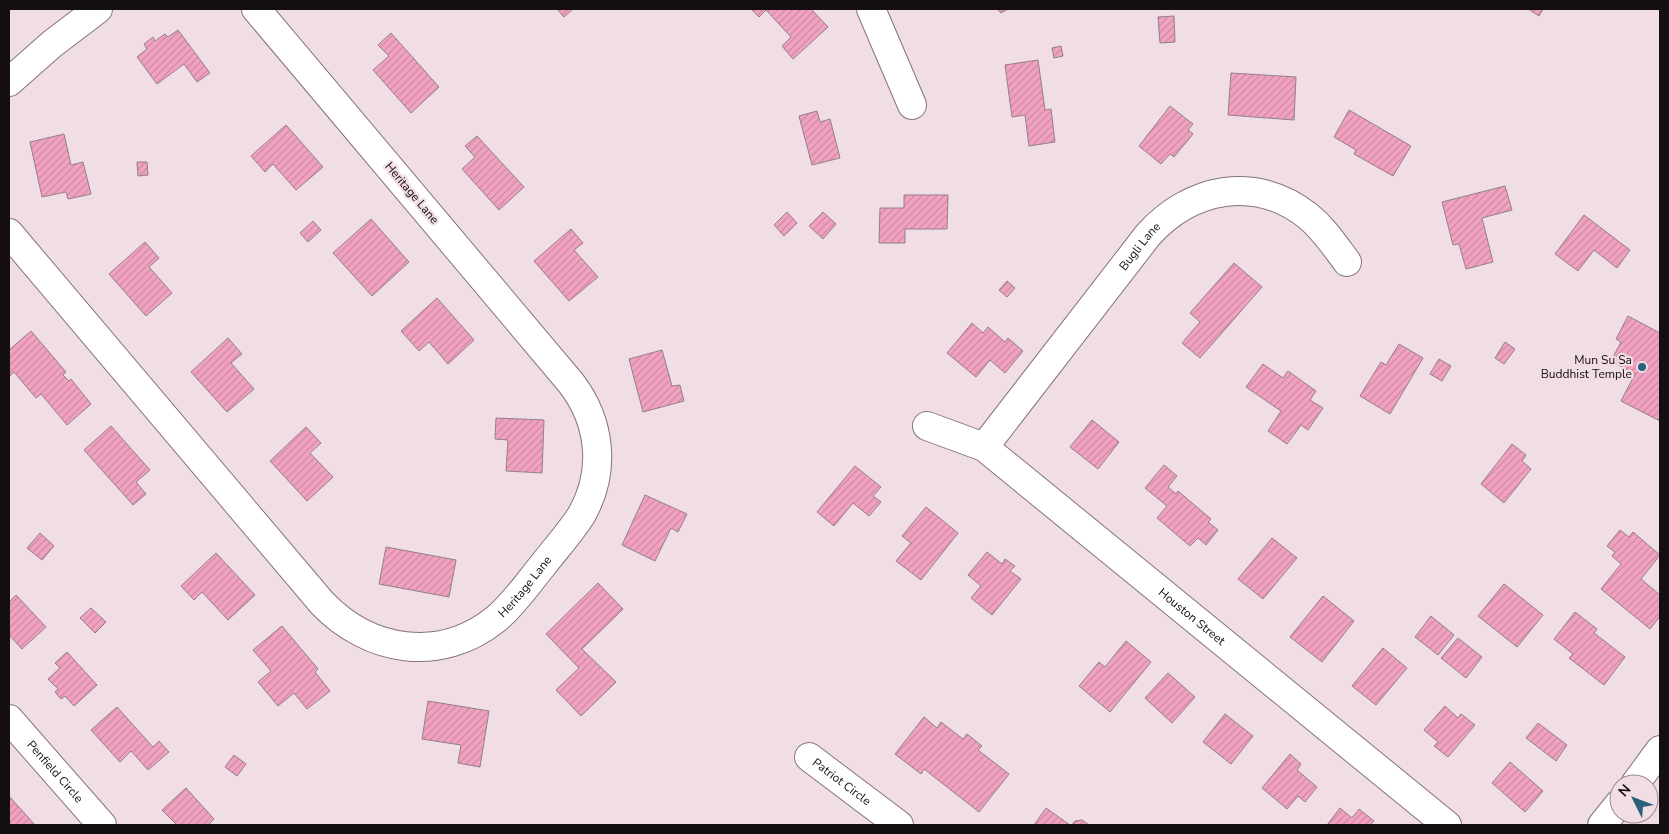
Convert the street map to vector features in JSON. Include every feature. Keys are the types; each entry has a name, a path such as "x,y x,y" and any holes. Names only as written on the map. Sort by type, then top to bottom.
{"street":[{"path":"9,82 52,44 98,9"},
{"name":"Heritage Lane","path":"9,233 322,603 342,622 378,641 419,647 460,639 485,627 496,619 516,599 574,526 587,504 592,492 597,467 597,441 591,416 579,393 571,383 256,9"},
{"path":"871,9 912,105"},
{"name":"Bugli Lane","path":"984,447 1148,235 1163,219 1181,206 1209,195 1224,192 1268,195 1282,200 1307,216 1323,231 1347,262"},
{"name":"Houston Street","path":"927,426 984,447 1446,825"},
{"name":"Penfield Circle","path":"9,719 102,825"},
{"path":"1642,774 1660,750"},
{"name":"Patriot Circle","path":"809,757 899,825"}],"building":[{"path":"557,9 573,9 564,17"},
{"path":"751,9 811,9 828,27 793,59 782,46 791,37 766,10 759,17"},
{"path":"997,9 1008,9 1001,13"},
{"path":"1528,9 1543,9 1539,16"},
{"path":"1174,16 1175,42 1160,43 1158,17"},
{"path":"178,30 210,73 197,82 184,64 157,84 137,57 147,49 144,44 153,37 155,41 165,34 168,37"},
{"path":"391,33 439,87 411,113 373,70 389,56 378,45"},
{"path":"1061,46 1063,56 1054,58 1052,48"},
{"path":"1038,60 1045,110 1051,109 1055,142 1029,146 1025,115 1012,117 1005,65"},
{"path":"1231,73 1296,77 1294,120 1228,115"},
{"path":"1170,106 1193,124 1188,130 1193,134 1174,157 1170,154 1161,164 1139,146"},
{"path":"1349,110 1411,146 1393,176 1354,154 1356,150 1334,137"},
{"path":"817,111 820,122 830,119 840,158 812,165 799,116"},
{"path":"286,125 323,167 296,190 273,164 265,172 251,156"},
{"path":"64,134 71,165 83,162 91,194 68,199 66,192 42,197 30,142"},
{"path":"477,136 524,187 499,210 462,169 475,157 465,146"},
{"path":"137,162 147,162 148,175 138,176"},
{"path":"1505,186 1512,210 1482,218 1493,262 1466,269 1459,244 1453,245 1442,202"},
{"path":"904,195 948,195 947,229 905,229 905,243 879,243 880,208 904,208"},
{"path":"787,212 797,223 784,236 774,225"},
{"path":"823,212 836,224 823,239 809,226"},
{"path":"1584,215 1630,250 1617,268 1594,250 1578,271 1555,254"},
{"path":"371,219 409,262 372,296 333,253"},
{"path":"313,221 321,230 308,242 300,233"},
{"path":"571,229 583,243 574,250 598,277 569,301 534,261"},
{"path":"145,242 159,258 149,267 172,293 146,316 109,274"},
{"path":"1234,263 1262,287 1200,358 1182,343 1200,322 1190,313"},
{"path":"1007,281 1015,288 1007,297 999,290"},
{"path":"437,298 474,340 448,364 429,342 419,351 401,331"},
{"name":"Mun Su Sa Buddhist Temple","path":"1628,316 1660,333 1660,421 1621,401 1635,374 1611,361 1621,342 1616,339"},
{"path":"972,323 983,333 988,327 1005,342 1008,338 1023,351 1005,373 990,360 976,377 947,353"},
{"path":"31,331 66,372 63,375 69,381 71,379 91,404 67,425 41,394 36,398 14,372 9,377 9,350"},
{"path":"228,338 242,354 231,363 254,389 227,412 191,372"},
{"path":"1505,342 1515,349 1504,364 1495,358"},
{"path":"1399,344 1423,358 1390,414 1360,396 1381,362 1386,365"},
{"path":"662,350 672,386 680,385 684,401 643,412 629,359"},
{"path":"1439,359 1451,366 1442,381 1430,374"},
{"path":"1263,364 1283,378 1288,371 1316,391 1310,400 1323,408 1308,430 1301,425 1287,444 1268,431 1281,411 1246,387"},
{"path":"496,418 544,420 542,473 506,471 508,440 495,439"},
{"path":"1092,420 1119,442 1098,469 1070,447"},
{"path":"111,426 150,470 136,482 146,494 133,505 84,450"},
{"path":"306,427 321,443 310,453 333,477 307,501 270,461"},
{"path":"1512,444 1526,455 1522,461 1531,469 1504,503 1481,484"},
{"path":"1164,465 1177,476 1168,487 1176,494 1178,491 1211,519 1208,522 1218,530 1206,545 1198,538 1190,546 1157,518 1167,506 1145,488"},
{"path":"855,466 881,487 873,496 881,502 869,516 853,503 834,526 817,512"},
{"path":"645,495 687,514 678,532 671,528 655,561 622,545"},
{"path":"926,507 958,533 921,580 896,561 911,543 902,536"},
{"path":"1620,530 1629,537 1633,532 1660,555 1641,579 1660,595 1660,616 1650,629 1601,589 1621,564 1612,556 1615,552 1607,546"},
{"path":"40,533 54,546 42,560 27,548"},
{"path":"1272,538 1297,558 1263,599 1238,579"},
{"path":"386,547 456,560 449,597 379,584"},
{"path":"987,552 1002,564 1005,559 1015,566 1010,571 1021,579 992,615 971,598 981,586 968,575"},
{"path":"216,553 255,595 228,620 202,592 194,600 181,586"},
{"path":"598,583 623,609 582,649 616,682 581,716 556,690 579,668 546,634"},
{"path":"1504,584 1543,615 1517,647 1478,616"},
{"path":"16,595 46,627 22,649 9,635 9,602"},
{"path":"1323,596 1354,621 1322,662 1290,637"},
{"path":"91,608 106,622 95,633 80,618"},
{"path":"1575,612 1597,629 1594,633 1625,657 1604,685 1569,658 1573,654 1554,639"},
{"path":"1431,616 1454,635 1438,655 1415,637"},
{"path":"282,626 318,669 315,672 330,691 307,709 294,693 278,706 258,682 271,671 253,650"},
{"path":"1458,638 1482,657 1466,678 1441,658"},
{"path":"1126,641 1151,662 1110,712 1079,686 1099,662 1105,667"},
{"path":"1383,648 1407,668 1376,705 1352,686"},
{"path":"67,652 97,685 74,706 65,696 61,699 55,692 58,689 48,679 60,668 55,663"},
{"path":"1168,673 1195,697 1172,723 1145,698"},
{"path":"428,701 489,711 480,767 458,763 461,745 422,739"},
{"path":"1445,706 1458,718 1461,714 1475,725 1448,757 1434,746 1438,742 1424,730"},
{"path":"117,707 153,747 159,741 169,752 148,770 131,751 120,762 91,730"},
{"path":"1225,714 1253,736 1231,764 1203,742"},
{"path":"924,717 937,728 941,722 963,739 967,734 982,746 978,750 1009,774 979,812 924,769 921,774 895,754"},
{"path":"1538,723 1567,745 1556,761 1526,738"},
{"path":"1290,754 1301,764 1297,770 1317,787 1305,802 1298,796 1287,809 1262,788"},
{"path":"234,755 246,764 237,776 225,767"},
{"path":"1510,762 1543,791 1525,812 1492,783"},
{"path":"186,788 214,819 208,825 177,825 162,810"},
{"path":"9,796 35,825 9,825"},
{"path":"1046,808 1070,825 1034,825"},
{"path":"1340,808 1352,818 1359,809 1374,821 1370,825 1327,825"},
{"path":"1082,820 1089,825 1072,825 1075,821"}],"place":[{"name":"Mun Su Sa Buddhist Temple","path":"1642,367"}]}
